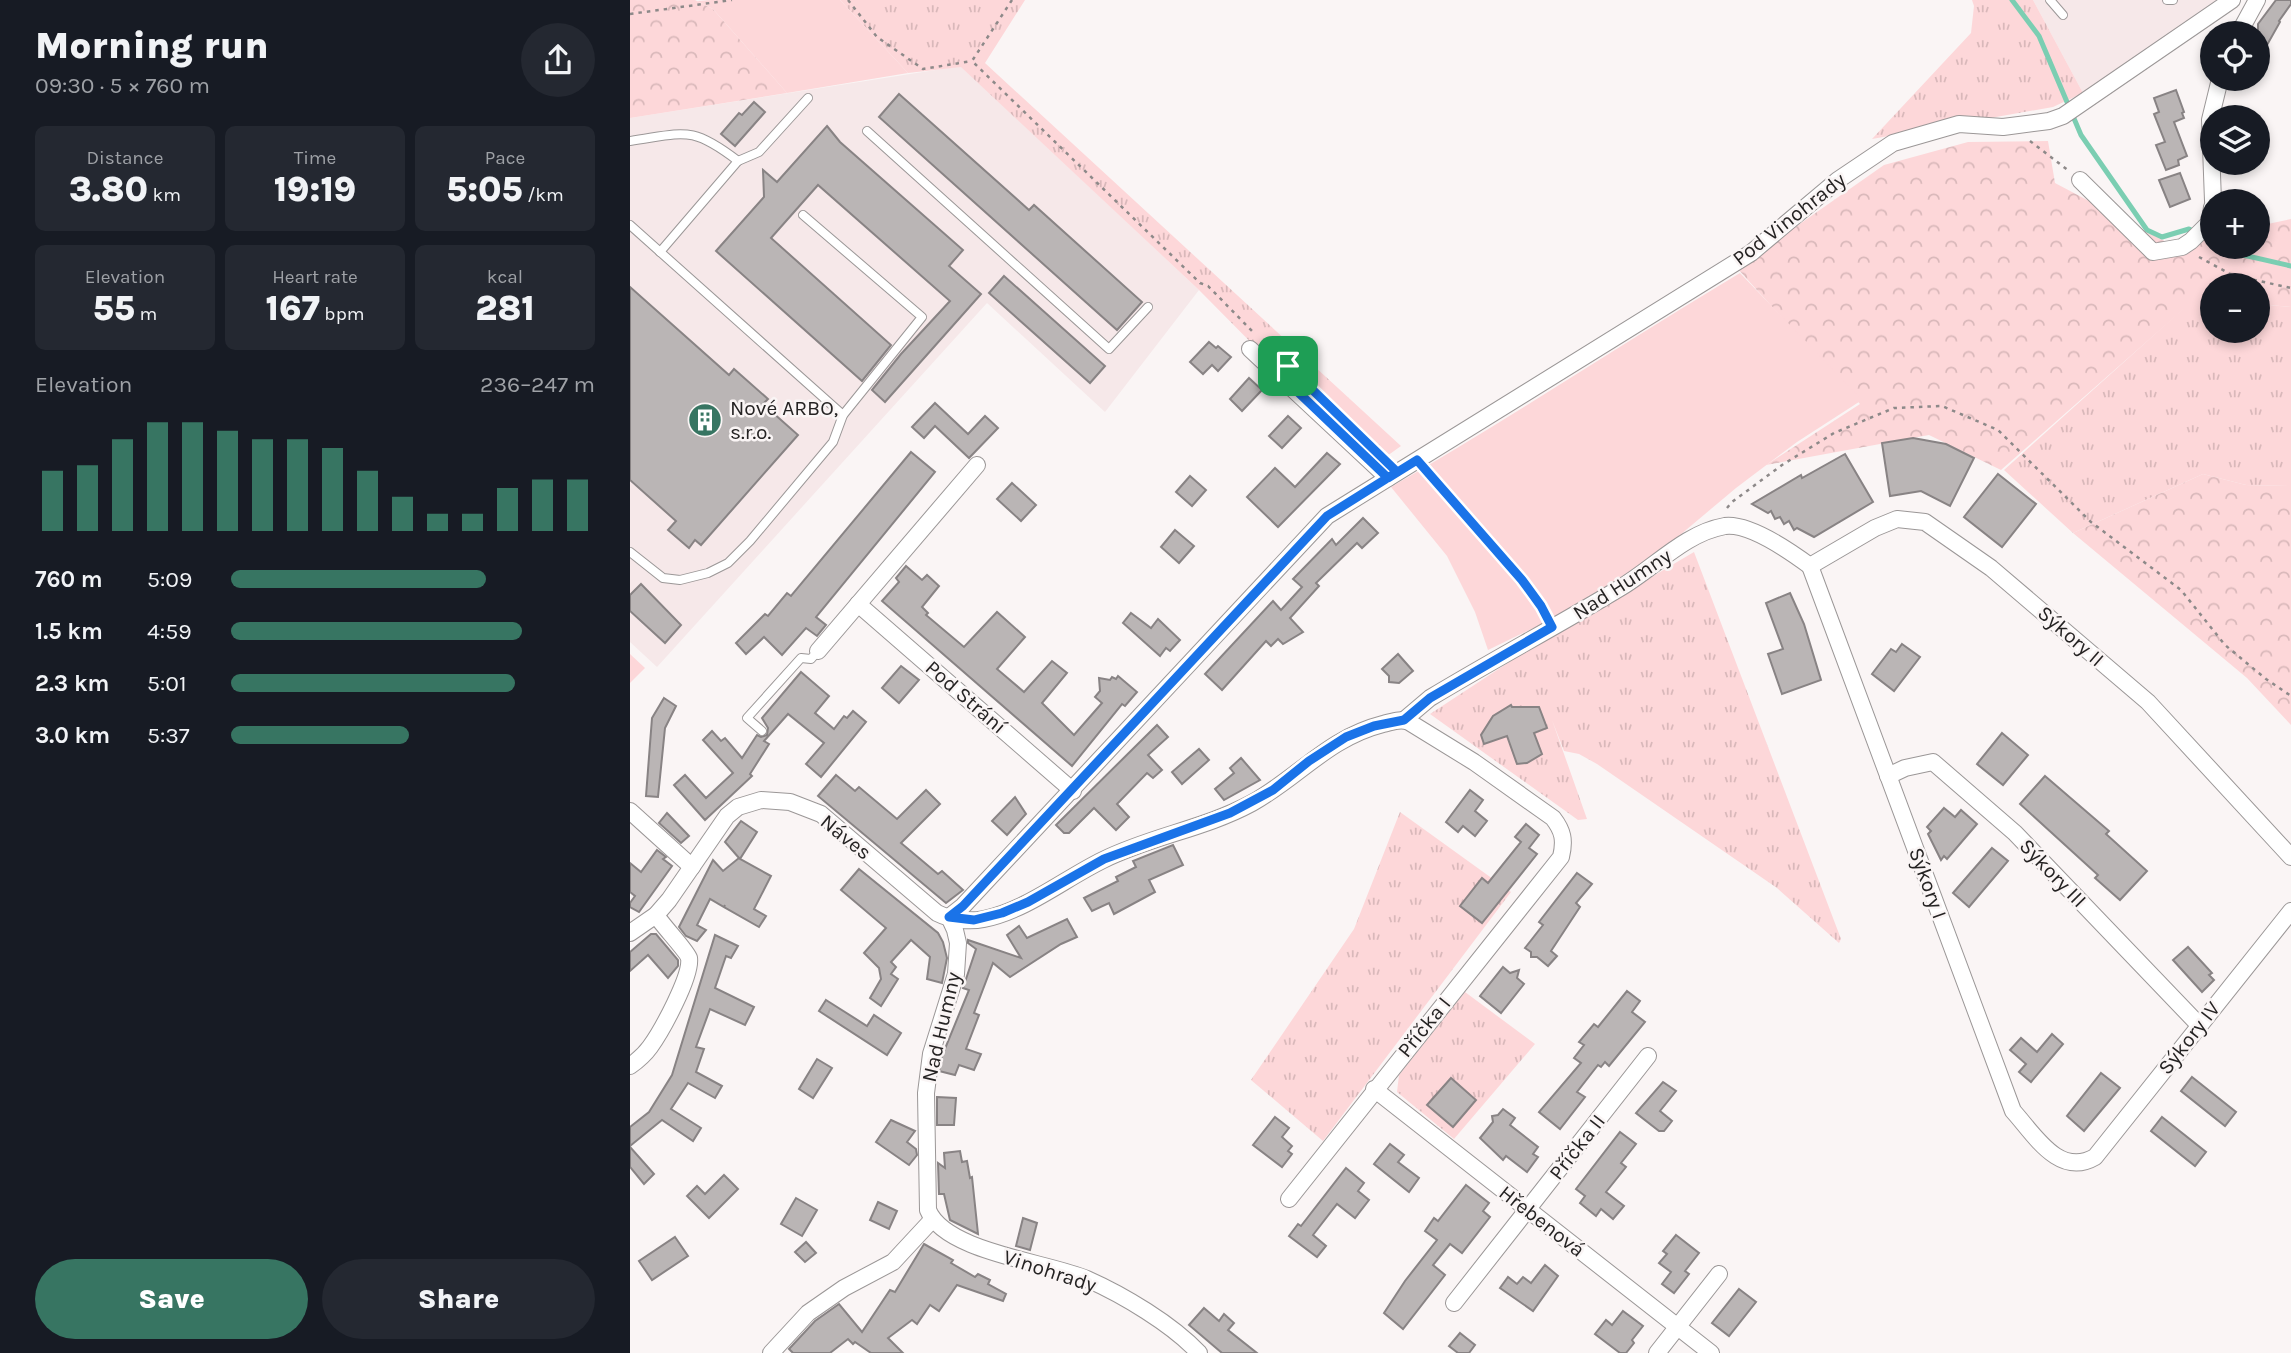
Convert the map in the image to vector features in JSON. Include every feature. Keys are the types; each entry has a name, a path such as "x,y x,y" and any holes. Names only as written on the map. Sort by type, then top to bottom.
{"street":[{"name":"Pod Vinohrady","path":"1073,791 1327,516 1751,253 1838,180 1893,143 1959,124 2003,127 2063,117 2232,0"},
{"path":"2246,21 2257,0"},
{"path":"2213,189 2210,120 2217,91"},
{"path":"2080,180 2153,252 2186,244 2200,228"},
{"path":"1255,344 1388,478"},
{"path":"818,651 977,465"},
{"name":"Sýkory II","path":"1810,566 1875,528 1898,519 1925,522 1991,568 2148,702 2291,857"},
{"name":"Nad Humny","path":"949,917 961,920 985,919 1028,902 1104,859 1215,820 1251,803 1346,737 1374,726 1404,720 1430,698 1622,587 1687,541 1708,531 1739,526 1786,549 1810,566"},
{"name":"Sýkory I","path":"1810,566 2013,1111 2053,1155 2067,1163 2085,1163"},
{"name":"Pod Strání","path":"858,604 1073,791"},
{"name":"Příčka I","path":"1289,1199 1560,857 1565,843 1561,828 1553,818 1474,762 1404,720"},
{"name":"Sýkory III","path":"1888,776 1905,768 1933,762 2015,833 2199,1025"},
{"path":"949,917 963,906 1073,791"},
{"name":"Náves","path":"630,933 656,915 727,816 738,807 761,800 790,802 821,814 937,913 949,917"},
{"path":"634,816 692,867"},
{"name":"Sýkory IV","path":"2085,1163 2095,1157 2291,911"},
{"path":"630,1066 648,1050 661,1029 682,988 689,965 688,954 667,932 656,915"},
{"name":"Nad Humny","path":"932,1220 929,1210 926,1093 931,1054 956,974 958,943 949,917"},
{"name":"Příčka II","path":"1454,1303 1648,1056"},
{"name":"Hřebenová","path":"1374,1089 1711,1353"},
{"path":"771,1353 808,1313 844,1288 893,1262 932,1220"},
{"name":"Vinohrady","path":"932,1220 943,1230 976,1246 1064,1271 1098,1285 1152,1316 1199,1353"},
{"path":"1657,1353 1720,1274"}],"lane":[{"path":"2050,0 2063,15"},
{"path":"2167,0 2173,0"},
{"path":"660,252 738,161 759,152 808,98"},
{"path":"867,131 1110,349 1147,307"},
{"path":"630,141 688,133 715,143 738,161"},
{"path":"630,552 663,578 680,580 708,573 727,563 750,541 833,442 843,415 922,317 803,215"},
{"path":"630,225 843,415"},
{"path":"762,731 747,719 801,658 811,659 818,651"}],"path":[{"path":"630,14 732,0"},
{"path":"848,0 877,37 923,69 972,61 1012,0"},
{"path":"972,61 1200,283 1208,286 1255,344"},
{"path":"2003,127 2034,143 2080,180"},
{"path":"2186,244 2232,275 2291,289"},
{"path":"1708,531 1732,502 1782,465 1834,433 1894,408 1942,406 1998,430 2091,522 2181,590 2225,645 2291,696"},
{"path":"1417,460 1522,580 1552,627"}],"shaded area":[{"path":"2033,0 2217,0 2083,93"},
{"path":"961,66 1199,290 1105,412 987,303 657,667 630,642 630,118"}],"green space":[{"path":"630,0 695,0 713,9 787,93 630,118"},
{"path":"840,0 1025,0 985,63 1401,446 1373,466 1199,290 961,67 908,73"},
{"path":"840,0 908,73 787,93 713,9 697,1"},
{"path":"1972,0 2033,0 2083,93 2053,107 1872,139 1971,33 1974,6"},
{"path":"2048,141 2055,183 2176,247 2200,241 2200,259 2270,259 2270,223 2291,219 2291,307 2270,305 2270,273 2200,273 2200,300 2194,300 2001,470 1929,435 1766,465 1860,404 1737,268 1884,165 1968,142"},
{"path":"1740,273 1862,400 1797,442 1736,488 1655,556 1554,618 1488,650 1475,612 1447,556 1391,487"},
{"path":"2194,299 2200,300 2200,343 2270,343 2270,305 2291,307 2291,486 2246,485 2203,474 2073,533 2004,470"},
{"path":"2203,474 2246,485 2291,486 2291,725 2247,678 2073,533"},
{"path":"1694,552 1841,939 1839,943 1777,888 1597,764 1579,754 1564,751 1552,720 1587,819 1578,820 1430,714 1526,651"},
{"path":"630,654 645,668 630,683"},
{"path":"1400,812 1511,892 1323,1141 1251,1080 1354,929"},
{"path":"1465,992 1535,1044 1454,1139 1397,1092 1399,1075"}],"building":[{"path":"2276,0 2291,0 2270,40 2270,21 2260,21"},
{"path":"2176,90 2184,118 2174,122 2187,156 2178,160 2179,165 2166,170 2156,145 2165,142 2154,114 2159,112 2154,98"},
{"path":"899,94 1029,210 1034,205 1142,302 1117,330 879,117"},
{"path":"754,102 765,112 735,146 721,134 739,113 742,115"},
{"path":"827,126 840,142 963,250 949,266 981,294 885,402 872,390 950,301 818,185 771,238 891,345 862,381 716,251 764,197 763,170 777,182"},
{"path":"2180,173 2190,199 2170,207 2159,180"},
{"path":"1004,276 1105,366 1090,383 989,293"},
{"name":"Nové ARBO, s.r.o.","path":"630,287 729,375 734,369 768,399 763,404 798,435 701,545 695,540 689,548 668,530 676,521 630,480"},
{"path":"1209,342 1231,357 1218,371 1212,365 1203,374 1190,362"},
{"path":"1249,378 1262,390 1242,411 1230,399"},
{"path":"935,403 968,434 985,416 998,428 969,458 935,426 924,438 912,427"},
{"path":"1288,416 1301,428 1282,448 1269,436"},
{"path":"1913,438 1946,444 1974,458 1950,506 1921,491 1890,496 1882,443"},
{"path":"911,452 935,472 816,617 826,625 817,636 806,628 782,655 764,637 746,654 736,643 765,614 768,616 787,593 791,596"},
{"path":"1327,453 1340,464 1278,527 1247,497 1275,468 1295,487"},
{"path":"1845,454 1873,502 1814,537 1797,528 1794,530 1789,521 1784,524 1780,517 1775,519 1771,511 1768,513 1752,504 1801,475 1802,478"},
{"path":"1998,474 2036,504 2002,547 1964,517"},
{"path":"1190,476 1206,490 1192,506 1176,492"},
{"path":"1012,483 1036,505 1021,521 997,499"},
{"path":"1363,518 1378,533 1362,548 1357,543 1316,583 1319,586 1290,618 1303,632 1283,644 1278,639 1271,646 1266,641 1222,690 1205,674 1273,601 1281,610 1302,587 1293,579 1332,539 1336,545"},
{"path":"1175,530 1194,546 1179,563 1161,547"},
{"path":"906,566 922,580 927,575 939,586 922,607 928,613 926,615 964,647 997,612 1025,637 997,669 1024,692 1052,661 1067,673 1042,703 1074,735 1102,703 1095,697 1100,691 1099,678 1110,680 1118,676 1137,692 1125,706 1122,704 1072,766 882,601 899,582 896,578"},
{"path":"641,584 681,625 665,643 630,611 630,595"},
{"path":"1790,593 1804,624 1821,680 1782,694 1768,654 1783,649 1766,603"},
{"path":"1131,613 1151,628 1158,619 1180,640 1170,651 1166,648 1160,656 1123,623"},
{"path":"1902,644 1920,657 1894,691 1872,674 1891,649 1896,652"},
{"path":"1398,654 1413,671 1399,683 1389,682 1389,676 1382,669"},
{"path":"901,666 919,680 899,703 882,688"},
{"path":"801,672 829,696 815,713 834,729 844,716 847,718 853,711 866,722 821,777 806,764 824,743 788,714 764,741 769,744 750,774 752,776 705,820 674,785 685,775 706,798 733,773 703,740 712,731 721,741 725,738 742,758 757,735 767,735 768,728 762,718"},
{"path":"664,698 676,706 665,728 658,797 646,796 652,718"},
{"path":"1511,705 1539,707 1547,728 1534,733 1542,754 1527,763 1517,764 1507,736 1484,744 1481,735 1493,716"},
{"path":"1157,725 1168,737 1148,755 1162,770 1153,778 1147,773 1117,804 1129,817 1116,830 1094,808 1069,833 1064,833 1056,825"},
{"path":"2002,733 2028,755 2003,785 1977,764"},
{"path":"1199,749 1209,760 1182,784 1172,772"},
{"path":"1241,758 1260,780 1224,800 1215,789 1234,773 1230,768"},
{"path":"836,775 855,791 859,787 897,819 926,790 940,804 901,843 938,874 942,871 963,890 946,903 818,796"},
{"path":"2045,776 2109,831 2106,834 2147,871 2120,900 2095,878 2098,875 2020,804"},
{"path":"1470,790 1483,800 1475,811 1487,821 1475,836 1463,826 1458,832 1446,822"},
{"path":"1015,797 1026,814 1007,835 992,821"},
{"path":"1944,808 1955,817 1961,810 1977,824 1947,859 1944,856 1941,860 1928,834 1931,831 1927,827"},
{"path":"667,813 689,836 681,843 659,823"},
{"path":"741,821 757,832 740,859 771,876 754,909 766,916 759,927 710,899 697,925 706,930 697,941 686,936 679,927 713,860 723,871 739,858 725,842"},
{"path":"1526,824 1539,835 1529,848 1537,854 1482,923 1460,906 1482,878 1488,883 1521,842 1515,837"},
{"path":"1173,845 1183,865 1149,880 1155,892 1114,914 1109,903 1092,911 1084,898 1118,881 1116,877 1136,867 1133,861"},
{"path":"1992,848 2008,861 1969,907 1953,893"},
{"path":"657,850 672,866 639,912 630,907 635,896 630,892 630,863 641,872"},
{"path":"859,869 938,933 947,958 942,983 927,979 930,957 911,940 891,962 896,967 891,974 898,979 881,1006 870,998 881,979 879,968 864,953 886,928 841,890"},
{"path":"1577,873 1592,884 1576,903 1580,907 1551,951 1557,956 1548,966 1537,957 1531,957 1531,952 1525,948 1543,925 1539,922"},
{"path":"1067,919 1077,937 1061,944 1010,977 993,963 974,1013 979,1015 966,1049 981,1054 974,1070 959,1065 955,1075 939,1071 942,1056 969,990 963,988 976,949 968,940 1021,958 1007,935 1019,926 1027,938"},
{"path":"651,934 656,934 678,960 678,966 668,978 648,955 630,971 630,952"},
{"path":"715,935 738,946 731,958 726,956 715,988 754,1007 745,1025 710,1009 696,1047 704,1049 696,1072 722,1086 715,1098 688,1083 671,1109 701,1128 693,1141 662,1120 630,1146 630,1127 649,1112 672,1075"},
{"path":"2188,947 2212,973 2209,975 2214,980 2202,992 2173,960"},
{"path":"1503,967 1510,973 1519,970 1517,978 1524,984 1501,1013 1480,996"},
{"path":"1627,991 1640,1001 1632,1012 1645,1022 1609,1066 1605,1062 1601,1067 1598,1065 1577,1092 1585,1097 1560,1129 1539,1112 1581,1063 1574,1058 1584,1045 1579,1042 1594,1024 1598,1027"},
{"path":"826,1000 867,1026 874,1015 901,1033 887,1055 819,1011"},
{"path":"2052,1034 2063,1044 2031,1082 2019,1072 2026,1064 2010,1050 2021,1038 2037,1052"},
{"path":"817,1059 832,1068 813,1098 799,1089"},
{"path":"2101,1073 2120,1088 2084,1131 2067,1116"},
{"path":"2192,1077 2236,1112 2225,1126 2181,1091"},
{"path":"1451,1078 1476,1100 1453,1127 1427,1105"},
{"path":"1663,1082 1676,1091 1660,1111 1672,1121 1664,1131 1659,1131 1636,1113"},
{"path":"937,1097 956,1098 954,1125 937,1125"},
{"path":"1503,1109 1515,1118 1510,1125 1538,1147 1533,1154 1538,1157 1527,1172 1506,1156 1503,1160 1480,1138 1493,1122 1492,1116 1498,1115"},
{"path":"1275,1117 1289,1128 1282,1137 1292,1146 1288,1151 1292,1154 1282,1167 1253,1145"},
{"path":"2162,1117 2206,1152 2195,1166 2151,1131"},
{"path":"891,1120 915,1131 907,1142 916,1149 917,1155 909,1165 876,1142"},
{"path":"1620,1132 1636,1144 1621,1163 1626,1167 1606,1192 1624,1206 1613,1219 1601,1209 1596,1216 1580,1203 1585,1196 1576,1189"},
{"path":"1390,1144 1404,1155 1398,1162 1419,1178 1409,1192 1374,1164"},
{"path":"630,1147 654,1174 644,1184 630,1167"},
{"path":"960,1151 962,1162 967,1161 970,1178 972,1177 978,1234 950,1220 944,1194 939,1194 938,1163 945,1168 944,1153"},
{"path":"1346,1168 1364,1183 1358,1191 1369,1200 1355,1218 1337,1204 1313,1235 1326,1246 1317,1257 1289,1236 1298,1224 1301,1226"},
{"path":"724,1175 738,1189 709,1218 687,1196 697,1186 705,1194"},
{"path":"1466,1185 1489,1203 1483,1211 1490,1217 1462,1253 1450,1244 1433,1265 1445,1275 1403,1329 1384,1313 1437,1240 1425,1231 1434,1218 1438,1221"},
{"path":"796,1198 817,1210 802,1236 781,1224"},
{"path":"878,1202 897,1211 889,1229 870,1220"},
{"path":"1023,1218 1037,1223 1030,1250 1016,1246"},
{"path":"1676,1235 1699,1253 1685,1271 1689,1274 1674,1293 1662,1284 1671,1272 1659,1263 1667,1254 1663,1251"},
{"path":"675,1237 688,1256 652,1280 639,1261"},
{"path":"806,1242 816,1253 805,1262 795,1252"},
{"path":"924,1244 953,1260 951,1263 975,1277 978,1274 990,1280 988,1284 1006,1294 1003,1301 957,1285 939,1311 930,1305 917,1324 912,1320 888,1338 903,1353 871,1353 848,1339 830,1353 793,1353 789,1349 815,1321 839,1304 862,1332 890,1290 895,1292"},
{"path":"1545,1265 1558,1276 1533,1311 1500,1288 1508,1277 1517,1284 1523,1277 1531,1283"},
{"path":"1739,1289 1756,1302 1729,1336 1712,1323"},
{"path":"1204,1308 1219,1321 1224,1314 1234,1323 1228,1330 1257,1353 1222,1353 1189,1325"},
{"path":"1623,1311 1643,1326 1626,1353 1620,1353 1595,1334 1606,1320 1612,1325"},
{"path":"1460,1333 1475,1345 1469,1353 1458,1353 1449,1346"}],"waterway":[{"path":"2012,0 2039,36 2081,135 2147,230 2162,237 2189,229 2200,234"},
{"path":"2261,259 2291,266"}],"place":[{"name":"Nové ARBO, s.r.o.","path":"705,420"}],"route":[{"path":"1288,366 1279,374 1368,458 1388,478 1417,460 1522,580 1552,627 1430,698 1404,720 1374,726 1331,745 1273,790 1251,803 1215,820 1104,859 1028,902 1002,913 974,920 949,917 963,906 1073,791 1327,516 1397,472 1288,366"}]}
